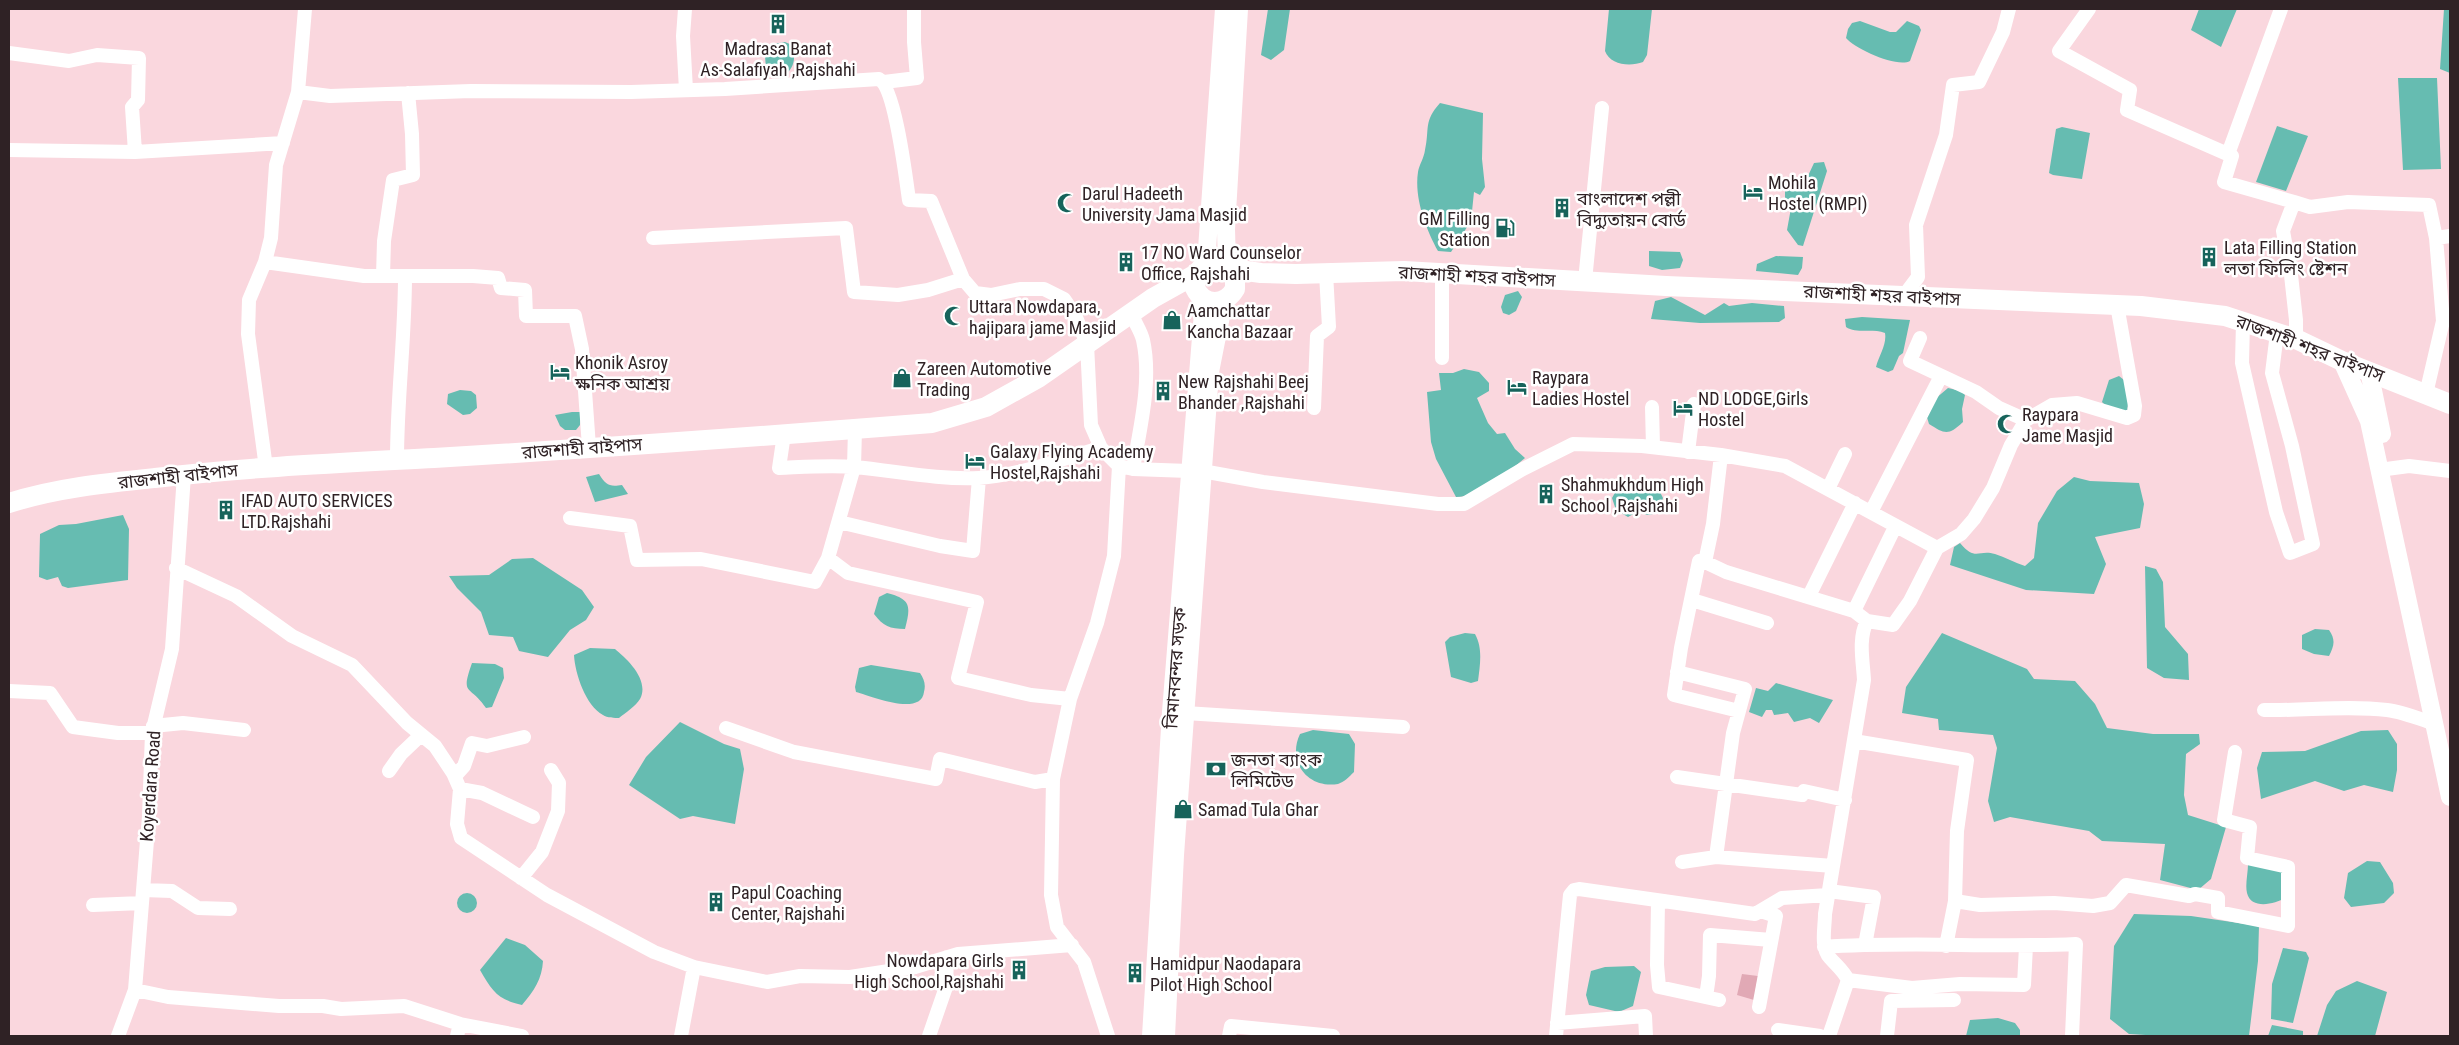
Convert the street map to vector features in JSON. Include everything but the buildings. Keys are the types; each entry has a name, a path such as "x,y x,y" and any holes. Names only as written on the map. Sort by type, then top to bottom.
{"highway":[{"path":"1130,316 1153,298 1217,261 1230,267 1261,273 1296,274"},
{"path":"1227,298 1236,281 1230,267"},
{"path":"1201,269 1194,281 1201,297"},
{"name":"রাজশাহী শহর বাইপাস","path":"1296,274 1404,271 1903,297 2117,305 2225,316 2296,339 2342,361 2450,404"},
{"path":"1130,316 1169,299 1201,297 1214,303 1259,282 1296,274"},
{"name":"রাজশাহী বাইপাস","path":"9,503 29,497 102,484 184,475 932,423 986,407 1038,378 1130,316"}],"main road":[{"path":"1201,269 1224,9"},
{"path":"1230,267 1226,229 1239,9"},
{"name":"বিমানবন্দর সড়ক","path":"1166,1036 1175,855 1185,713 1196,471 1201,297"},
{"name":"বিমানবন্দর সড়ক","path":"1151,1036 1170,722 1196,471 1210,372 1227,298"},
{"path":"2342,361 2369,422 2384,470 2450,752"},
{"path":"2369,371 2384,470 2450,796"}],"street":[{"path":"266,468 248,334 249,300 265,262 271,238 276,165 298,92 305,9"},
{"path":"685,9 683,36 686,90"},
{"path":"298,92 330,96 408,93 686,90 879,79 884,82 917,78 914,9"},
{"path":"1903,297 1918,277 1916,225 1946,135 1953,85 1979,82 2003,32 2009,9"},
{"path":"2089,9 2059,51 2130,90 2127,110 2232,156 2224,182 2310,207 2348,202 2429,205 2436,238 2446,321 2426,394"},
{"path":"2228,154 2281,9"},
{"path":"9,53 69,61 97,55 138,58 138,100 132,108 135,152"},
{"path":"884,82 899,134 909,200 931,202 963,279 975,293 991,295 1020,289 1044,288 1064,300 1075,315 1087,344 1091,425 1101,448 1119,466 1133,469 1196,471 1264,482 1438,504 1464,504 1523,469 1573,444 1653,447 1721,455 1786,466 1895,527 1937,548"},
{"path":"383,276 384,241 393,180 413,175 408,93"},
{"path":"1585,281 1602,108"},
{"path":"9,150 135,152 283,143"},
{"path":"2294,202 2282,231 2293,293 2296,339"},
{"path":"653,238 846,228 854,292 898,295 928,290 963,279"},
{"path":"2436,238 2450,236"},
{"path":"265,262 364,276 473,276 498,278 501,288 525,290 526,316 575,316 582,349 589,447"},
{"path":"1442,273 1442,358"},
{"path":"1314,408 1317,336 1329,328 1326,274"},
{"path":"396,460 397,407 405,334 406,276"},
{"path":"1740,711 1674,695 1699,561 1726,572 1809,596 1854,612 1867,621 1893,625 1910,601 1937,548 1961,534 1974,519 1993,488 2012,445 2026,420 2052,405 2077,403 2127,418 2134,415 2134,397 2117,305"},
{"path":"1130,316 1142,338 1146,361 1142,417 1133,469"},
{"path":"2243,322 2242,363 2276,512 2290,553 2313,544 2292,446 2272,373 2277,333"},
{"path":"1920,338 1910,361 1976,392 1999,408 2026,420"},
{"path":"1871,512 1941,376"},
{"path":"1688,452 1694,404"},
{"path":"1652,407 1653,447"},
{"path":"570,518 630,526 637,560 701,559 815,582 828,558 854,467 855,429"},
{"path":"784,434 779,468 854,467 942,477 979,478 1034,470 1066,457 1101,448"},
{"path":"1828,489 1845,454"},
{"path":"1705,562 1713,524 1721,455"},
{"path":"1108,1036 1084,962 1057,927 1051,895 1053,779 1070,699 1097,622 1114,556 1119,466"},
{"path":"2384,470 2409,466 2450,471"},
{"name":"Koyerdara Road","path":"118,1036 135,990 143,896 153,729 172,649 176,568 184,475"},
{"path":"839,522 940,546 972,551 979,478"},
{"path":"1809,596 1855,503"},
{"path":"1854,612 1895,527"},
{"path":"828,558 848,572 977,602 958,678 1031,695 1070,699"},
{"path":"176,568 236,596 292,636 352,664 421,735 435,746 458,782 533,817"},
{"path":"1692,600 1767,622"},
{"path":"1828,1036 1848,980 1843,970 1829,957 1824,948 1833,866 1864,680 1862,642 1867,621"},
{"path":"1677,672 1745,689 1733,733 1716,857"},
{"path":"9,691 50,693 73,727 118,734 183,722 244,730"},
{"path":"2264,710 2299,711 2328,708 2388,710 2435,724"},
{"path":"1185,713 1403,727"},
{"path":"726,728 794,752 936,779 940,759 1035,782 1053,779"},
{"path":"389,771 401,754 421,735"},
{"path":"524,737 487,746 472,742 458,782 457,824 461,838 547,895 654,952 694,967 767,982 800,976 850,977 915,967 958,954 1072,946"},
{"path":"1854,741 1967,760 1957,831 1954,901 1946,946"},
{"path":"1954,901 1980,904 2054,903 2093,906 2110,903 2126,885 2189,896 2195,894 2218,898 2218,912 2288,926 2288,866 2247,858 2250,827 2224,820 2235,752"},
{"path":"521,878 542,852 558,811 559,783 551,770"},
{"path":"1677,777 1802,795 1804,790 1844,800"},
{"path":"1682,862 1716,857 1833,866"},
{"path":"1646,1036 1645,1016 1557,1030 1571,892 1579,889 1748,913 1761,911 1782,898 1829,893 1874,898 1865,944"},
{"path":"93,905 172,891 198,908 230,909"},
{"path":"1658,901 1657,965 1659,987 1712,998 1709,976 1710,935 1771,940"},
{"path":"1759,1008 1776,916 1761,911"},
{"path":"1824,948 1865,944 1946,946 2076,944 2072,1036"},
{"path":"1848,980 1912,988 1960,984 2024,985 2026,946"},
{"path":"929,1036 946,987 947,957"},
{"path":"681,1036 694,967"},
{"path":"135,990 168,997 279,1006 323,1006 341,1009 404,1006 458,1030 522,1036"},
{"path":"1887,1036 1891,1001 1954,1000"},
{"path":"1229,1036 1231,1026 1297,1034 1333,1036"},
{"path":"1778,1030 1820,1036"}],"shaded area":[{"path":"1268,9 1290,9 1284,50 1271,60 1261,55"},
{"path":"1609,9 1652,9 1647,55 1643,62 1638,64 1621,64 1608,56 1605,51"},
{"path":"2199,9 2237,9 2221,47 2191,30"},
{"path":"2444,9 2450,9 2450,73 2440,69"},
{"path":"1860,21 1890,32 1896,32 1907,21 1919,26 1921,30 1910,61 1896,62 1886,60 1867,52 1846,38 1852,23"},
{"path":"785,42 792,45 794,54 792,67 782,76 773,75 766,69 765,56 768,45"},
{"path":"2398,78 2437,78 2441,169 2403,170"},
{"path":"1440,103 1483,113 1482,159 1485,187 1480,195 1474,192 1471,221 1451,252 1438,251 1429,233 1419,203 1417,182 1429,120"},
{"path":"2277,126 2308,136 2286,191 2256,182"},
{"path":"2062,127 2090,133 2082,179 2049,173 2056,129"},
{"path":"1824,162 1827,171 1803,246 1798,245 1787,230 1791,208 1785,199 1785,190 1792,183 1807,178 1814,163"},
{"path":"1649,251 1680,252 1683,260 1680,268 1662,270 1649,266"},
{"path":"1776,256 1803,257 1802,268 1798,275 1756,271 1757,264"},
{"path":"1518,291 1522,297 1516,311 1509,315 1503,313 1501,307 1505,295"},
{"path":"1671,297 1705,315 1724,303 1729,306 1752,303 1784,306 1785,318 1779,322 1700,323 1651,319 1655,301"},
{"path":"1862,317 1910,320 1903,353 1899,356 1893,370 1888,372 1876,367 1884,346 1885,333 1855,330 1846,327 1845,319"},
{"path":"1464,369 1479,372 1489,383 1489,391 1477,398 1488,423 1497,434 1505,433 1515,449 1525,458 1483,488 1465,496 1456,497 1436,459 1431,442 1427,392 1441,390 1439,373 1453,373"},
{"path":"2119,376 2124,380 2129,396 2127,412 2107,407 2102,402 2109,380"},
{"path":"1948,388 1961,391 1965,395 1962,409 1963,422 1954,430 1946,432 1929,424 1926,414 1935,399"},
{"path":"460,390 471,391 476,395 477,408 470,414 463,415 447,404 448,394"},
{"path":"581,412 580,425 576,430 565,430 560,426 555,415"},
{"path":"599,474 608,484 614,486 622,485 628,494 595,502 586,477"},
{"path":"2074,477 2090,481 2139,483 2144,504 2140,528 2095,537 2106,564 2094,594 2026,590 1950,565 1954,547 1960,543 1965,549 1974,554 1995,554 2025,566 2034,558 2038,523 2057,491"},
{"path":"1644,480 1659,490 1663,498 1658,513 1648,515 1637,512 1628,517 1616,510 1612,498 1620,484"},
{"path":"123,515 129,529 128,580 68,588 62,586 58,577 47,580 39,577 40,534 59,525 76,524"},
{"path":"533,558 582,590 594,607 586,620 570,630 548,657 519,651 513,637 489,635 481,612 457,588 449,576 489,575 512,559"},
{"path":"2145,566 2156,569 2163,582 2165,627 2188,654 2189,680 2164,678 2147,668"},
{"path":"887,593 901,598 907,605 908,615 905,629 887,626 874,614 879,597"},
{"path":"2315,629 2329,630 2333,637 2334,643 2329,656 2314,654 2302,649 2302,635"},
{"path":"1465,633 1475,634 1480,651 1478,681 1471,683 1451,677 1445,642 1450,637"},
{"path":"1942,633 2027,669 2034,679 2075,681 2095,704 2107,728 2153,734 2199,734 2200,744 2186,754 2184,795 2188,815 2226,827 2211,879 2198,890 2160,880 2165,844 2102,841 2089,831 2010,817 1994,822 1988,801 1997,748 1993,735 1939,730 1938,719 1902,713 1906,687"},
{"path":"590,648 615,649 631,664 640,677 642,692 640,699 619,718 607,717 597,711 582,689 574,655"},
{"path":"472,663 495,664 503,668 504,678 492,707 486,708 468,689 468,674"},
{"path":"871,665 920,673 925,686 921,699 914,703 894,703 856,692 855,687 859,668"},
{"path":"1776,683 1833,700 1819,723 1810,718 1794,722 1788,713 1774,715 1772,710 1766,710 1762,717 1749,712 1756,688 1768,691"},
{"path":"680,722 724,744 740,749 744,769 735,824 693,816 680,819 629,785 646,757"},
{"path":"1313,730 1349,734 1355,744 1354,772 1342,782 1327,784 1317,782 1302,771 1296,754 1297,744 1300,734"},
{"path":"2388,730 2397,744 2397,770 2393,792 2364,785 2344,791 2315,781 2261,799 2257,768 2262,752 2305,751 2361,731"},
{"path":"2367,861 2380,862 2393,883 2394,893 2384,903 2351,907 2344,898 2348,873"},
{"path":"2248,864 2282,872 2285,898 2270,904 2253,902 2249,898 2246,886"},
{"path":"467,893 474,896 477,903 474,910 467,913 460,910 457,903 460,896"},
{"path":"2134,914 2191,916 2259,926 2258,961 2249,1036 2129,1034 2110,1019 2114,946"},
{"path":"506,938 525,945 543,961 537,984 522,1005 496,994 480,970"},
{"path":"2283,948 2306,952 2309,958 2293,1023 2271,1019 2272,984"},
{"path":"1634,966 1641,972 1633,1006 1619,1012 1589,1005 1586,995 1591,971 1605,967"},
{"path":"1742,974 1758,976 1754,1000 1737,995"},
{"path":"2357,981 2387,992 2375,1036 2317,1036 2327,1005 2336,991"},
{"path":"1998,1018 2015,1023 2020,1030 2020,1036 1966,1036 1970,1020"},
{"path":"2272,1025 2303,1031 2303,1036 2268,1036"}],"place":[{"name":"Madrasa Banat As-Salafiyah ,Rajshahi","path":"778,24"},
{"name":"Mohila Hostel (RMPI)","path":"1753,192"},
{"name":"Darul Hadeeth University Jama Masjid","path":"1067,203"},
{"name":"বাংলাদেশ পল্লী বিদ্যুতায়ন বোর্ড","path":"1562,208"},
{"name":"GM Filling Station","path":"1505,228"},
{"name":"Lata Filling Station লতা ফিলিং ষ্টেশন","path":"2209,257"},
{"name":"17 NO Ward Counselor Office, Rajshahi","path":"1126,262"},
{"name":"Uttara Nowdapara, hajipara jame Masjid","path":"954,316"},
{"name":"Aamchattar Kancha Bazaar","path":"1172,320"},
{"name":"Khonik Asroy ক্ষনিক আশ্রয়","path":"560,372"},
{"name":"Zareen Automotive Trading","path":"902,378"},
{"name":"Raypara Ladies Hostel","path":"1517,387"},
{"name":"New Rajshahi Beej Bhander ,Rajshahi","path":"1163,391"},
{"name":"ND LODGE,Girls Hostel","path":"1683,408"},
{"name":"Raypara Jame Masjid","path":"2007,424"},
{"name":"Galaxy Flying Academy Hostel,Rajshahi","path":"975,461"},
{"name":"Shahmukhdum High School ,Rajshahi","path":"1546,494"},
{"name":"IFAD AUTO SERVICES LTD.Rajshahi","path":"226,510"},
{"name":"জনতা ব্যাংক লিমিটেড","path":"1216,769"},
{"name":"Samad Tula Ghar","path":"1183,809"},
{"name":"Papul Coaching Center, Rajshahi","path":"716,902"},
{"name":"Nowdapara Girls High School,Rajshahi","path":"1019,970"},
{"name":"Hamidpur Naodapara Pilot High School","path":"1135,973"}]}
